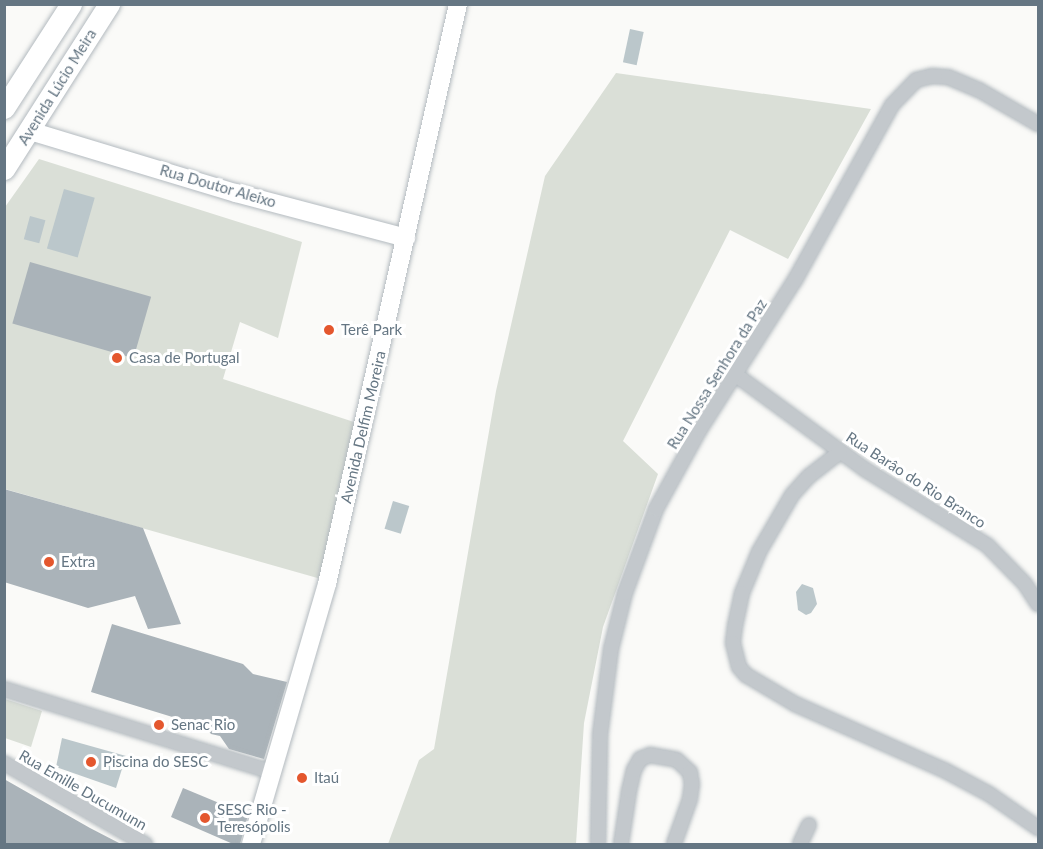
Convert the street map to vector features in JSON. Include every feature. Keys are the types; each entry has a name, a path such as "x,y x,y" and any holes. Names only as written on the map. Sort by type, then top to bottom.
{"main road":[{"path":"4,108 71,4"},
{"name":"Avenida Lúcio Meira","path":"4,169 110,4"},
{"name":"Avenida Delfim Moreira","path":"251,844 327,584 458,4"},
{"name":"Rua Doutor Aleixo","path":"30,131 236,193 406,238"}],"street":[{"name":"Rua Nossa Senhora da Paz","path":"598,844 600,735 610,649 622,603 656,509 700,429 795,280 892,105 916,80 932,76 948,77 979,90 1038,124"},
{"name":"Rua Barâo do Rio Branco","path":"736,375 892,488 987,544 1025,584 1038,604"},
{"path":"840,452 809,476 792,495 759,552 742,593 735,626 733,643 739,667 746,675 795,704 944,770 980,790 1038,828"},
{"path":"4,690 272,772"},
{"path":"621,844 628,790 634,770 640,759 650,755 677,760 690,772 692,784 690,799 674,844"},
{"name":"Rua Emille Ducumunn","path":"4,763 145,844"},
{"path":"800,844 809,825"}],"shaded area":[{"path":"630,29 644,32 637,65 623,62"},
{"path":"616,73 871,109 788,259 730,230 623,441 658,474 603,627 584,723 576,844 388,844 419,760 434,749 496,391 545,176"},
{"name":"Casa de Portugal","path":"39,159 302,242 278,338 240,322 223,379 357,423 321,579 5,489 5,207"},
{"path":"64,189 95,198 78,257 47,249"},
{"path":"30,216 45,220 39,243 24,239"},
{"path":"393,501 409,506 401,534 385,529"},
{"path":"802,584 813,588 817,604 811,613 806,615 798,610 796,592"},
{"path":"5,699 42,711 31,747 5,738"},
{"name":"Piscina do SESC","path":"62,738 126,756 116,788 56,767"}],"building":[{"path":"30,262 151,297 133,358 12,324"},
{"path":"4,489 143,528 181,624 148,629 135,596 88,608 4,582"},
{"path":"112,624 243,664 253,674 287,682 264,759 229,749 220,736 211,734 205,727 91,692"},
{"path":"4,779 90,828 121,844 4,844"},
{"path":"183,788 248,815 240,844 233,844 171,817"}],"place":[{"name":"Terê Park","path":"329,330"},
{"name":"Casa de Portugal","path":"117,358"},
{"name":"Extra","path":"49,562"},
{"name":"Senac Rio","path":"159,725"},
{"name":"Piscina do SESC","path":"91,762"},
{"name":"Itaú","path":"302,778"},
{"name":"SESC Rio - Teresópolis","path":"205,818"}]}
